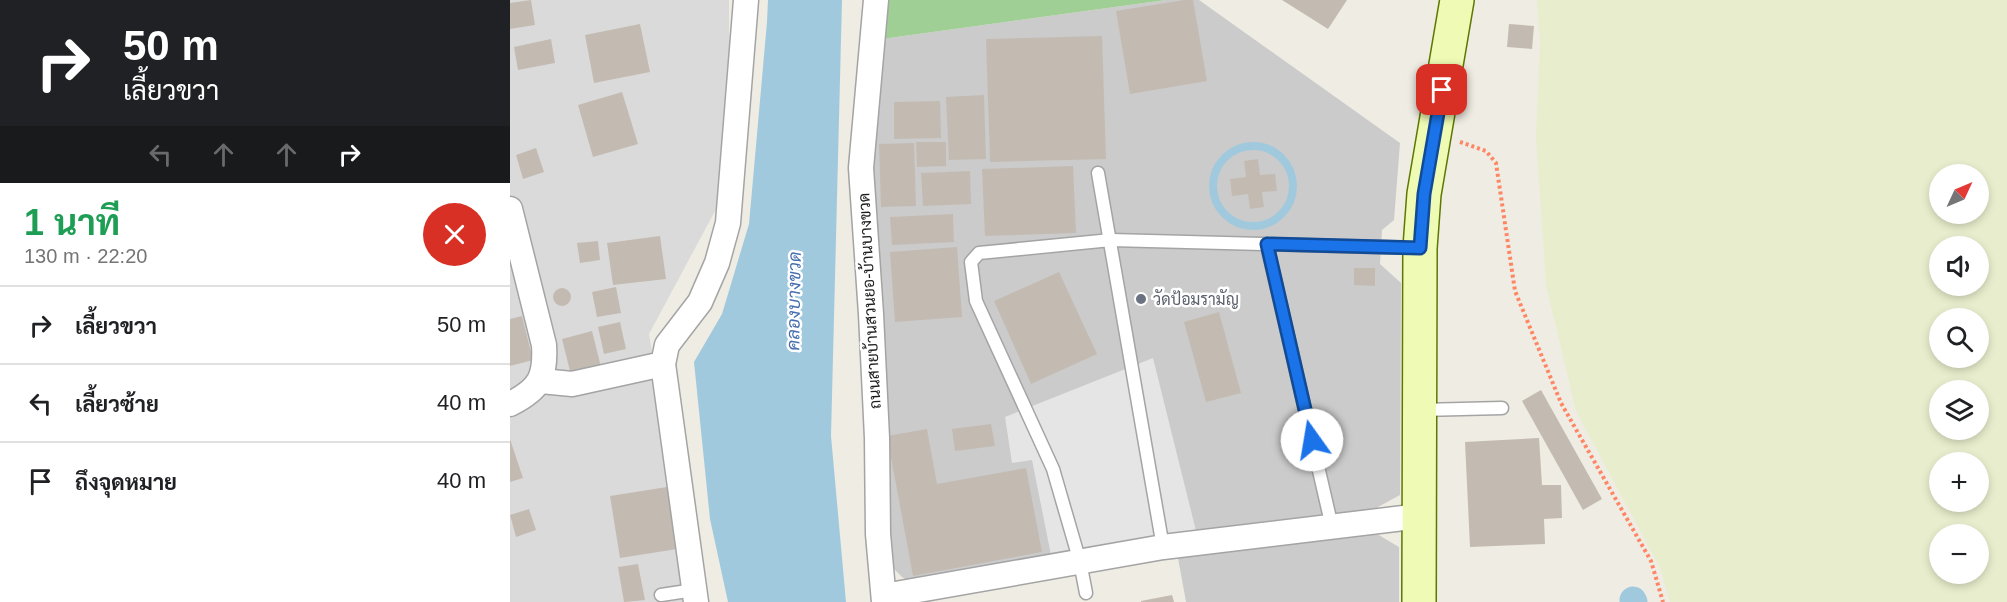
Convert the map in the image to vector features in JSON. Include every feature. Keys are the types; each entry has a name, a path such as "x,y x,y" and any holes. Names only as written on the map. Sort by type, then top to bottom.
{"main road":[{"path":"1419,602 1420,248 1424,194 1456,0"}],"street":[{"path":"695,596 663,364 667,345 700,302 717,263 728,224 746,0"},
{"name":"ถนนสายบ้านสวนยอ-บ้านบางขวด","path":"876,0 861,168 872,314 878,534 884,599"},
{"path":"510,209 544,345 545,364 541,381 525,397 510,404"},
{"path":"541,381 572,384 663,364"},
{"path":"884,599 1163,547 1420,516"}],"lane":[{"path":"1098,173 1163,547"},
{"path":"1086,593 1080,561 1053,469 976,301 971,262 979,253 1111,240 1420,248"},
{"path":"1267,244 1332,527"},
{"path":"1420,410 1502,408"},
{"path":"661,595 695,596"}],"path":[{"path":"1434,132 1486,151 1496,164 1515,291 1561,403 1651,561 1663,602"}],"shaded area":[{"path":"510,0 729,0 729,185 649,334 694,602 510,602"},
{"name":"วัดป้อมรามัญ","path":"1166,0 1199,0 1400,143 1394,220 1382,230 1380,264 1401,283 1400,495 1378,507 1377,534 1399,547 1399,602 1186,602 1178,558 997,586 911,583 894,569 890,552 871,169 882,39"},
{"path":"1153,358 1196,531 1051,555 1032,460 1012,463 1005,417"}],"green space":[{"path":"889,0 1166,0 882,39"},
{"path":"1537,0 2007,0 2007,602 1670,602 1660,568 1576,411 1546,285 1536,137 1540,43"}],"water":[{"name":"คลองบางขวด","path":"768,0 842,0 831,436 846,602 728,602 710,519 694,362 722,314 749,224"}],"building":[{"path":"531,0 535,25 510,29 510,3"},
{"path":"1193,0 1207,81 1130,94 1116,11"},
{"path":"1282,0 1347,0 1328,29"},
{"path":"640,24 650,72 594,83 585,35"},
{"path":"1509,24 1534,26 1532,49 1507,47"},
{"path":"1102,36 1106,159 990,162 986,39"},
{"path":"551,39 555,63 518,70 514,47"},
{"path":"622,92 638,144 593,157 578,105"},
{"path":"984,95 986,159 949,160 946,97"},
{"path":"940,101 941,138 894,139 894,102"},
{"path":"916,142 946,142 946,166 917,167"},
{"path":"914,143 916,206 881,207 879,144"},
{"path":"536,148 544,172 523,179 516,155"},
{"path":"1258,159 1260,175 1275,174 1277,191 1262,192 1264,207 1250,209 1248,194 1232,196 1230,179 1246,177 1244,161"},
{"path":"1073,166 1076,233 985,236 982,169"},
{"path":"970,171 971,204 923,206 921,173"},
{"path":"953,214 954,242 892,245 890,217"},
{"path":"660,236 666,279 613,285 607,243"},
{"path":"598,241 600,260 580,263 577,243"},
{"path":"957,247 962,317 895,322 890,252"},
{"path":"1354,268 1375,268 1375,286 1354,285"},
{"path":"1059,272 1097,354 1031,384 994,301"},
{"path":"616,287 621,313 597,317 592,292"},
{"path":"562,288 568,291 571,297 568,303 562,306 556,303 553,297 556,291"},
{"path":"1219,312 1241,393 1206,402 1184,322"},
{"path":"522,316 533,360 510,366 510,319"},
{"path":"620,322 626,349 604,354 598,327"},
{"path":"592,331 601,367 571,375 562,339"},
{"path":"1541,390 1602,499 1583,510 1522,401"},
{"path":"991,424 995,446 955,451 952,429"},
{"path":"927,429 937,484 1026,468 1042,552 913,576 887,436"},
{"path":"1539,438 1542,485 1561,485 1562,518 1544,519 1545,544 1470,547 1465,442"},
{"path":"510,439 523,478 510,482"},
{"path":"667,487 677,549 620,558 610,496"},
{"path":"529,509 536,530 516,537 510,515"},
{"path":"638,564 645,600 624,602 618,567"},
{"path":"1172,595 1174,602 1141,602 1141,601"}],"waterway":[{"path":"1253,146 1275,153 1281,158 1292,178 1293,186 1286,208 1281,214 1261,225 1253,226 1231,219 1225,214 1214,194 1213,186 1220,164 1225,158 1245,147 1253,146"}],"place":[{"name":"วัดป้อมรามัญ","path":"1141,299"}],"route":[{"path":"1312,440 1267,244 1420,248 1424,194 1442,90"}]}
